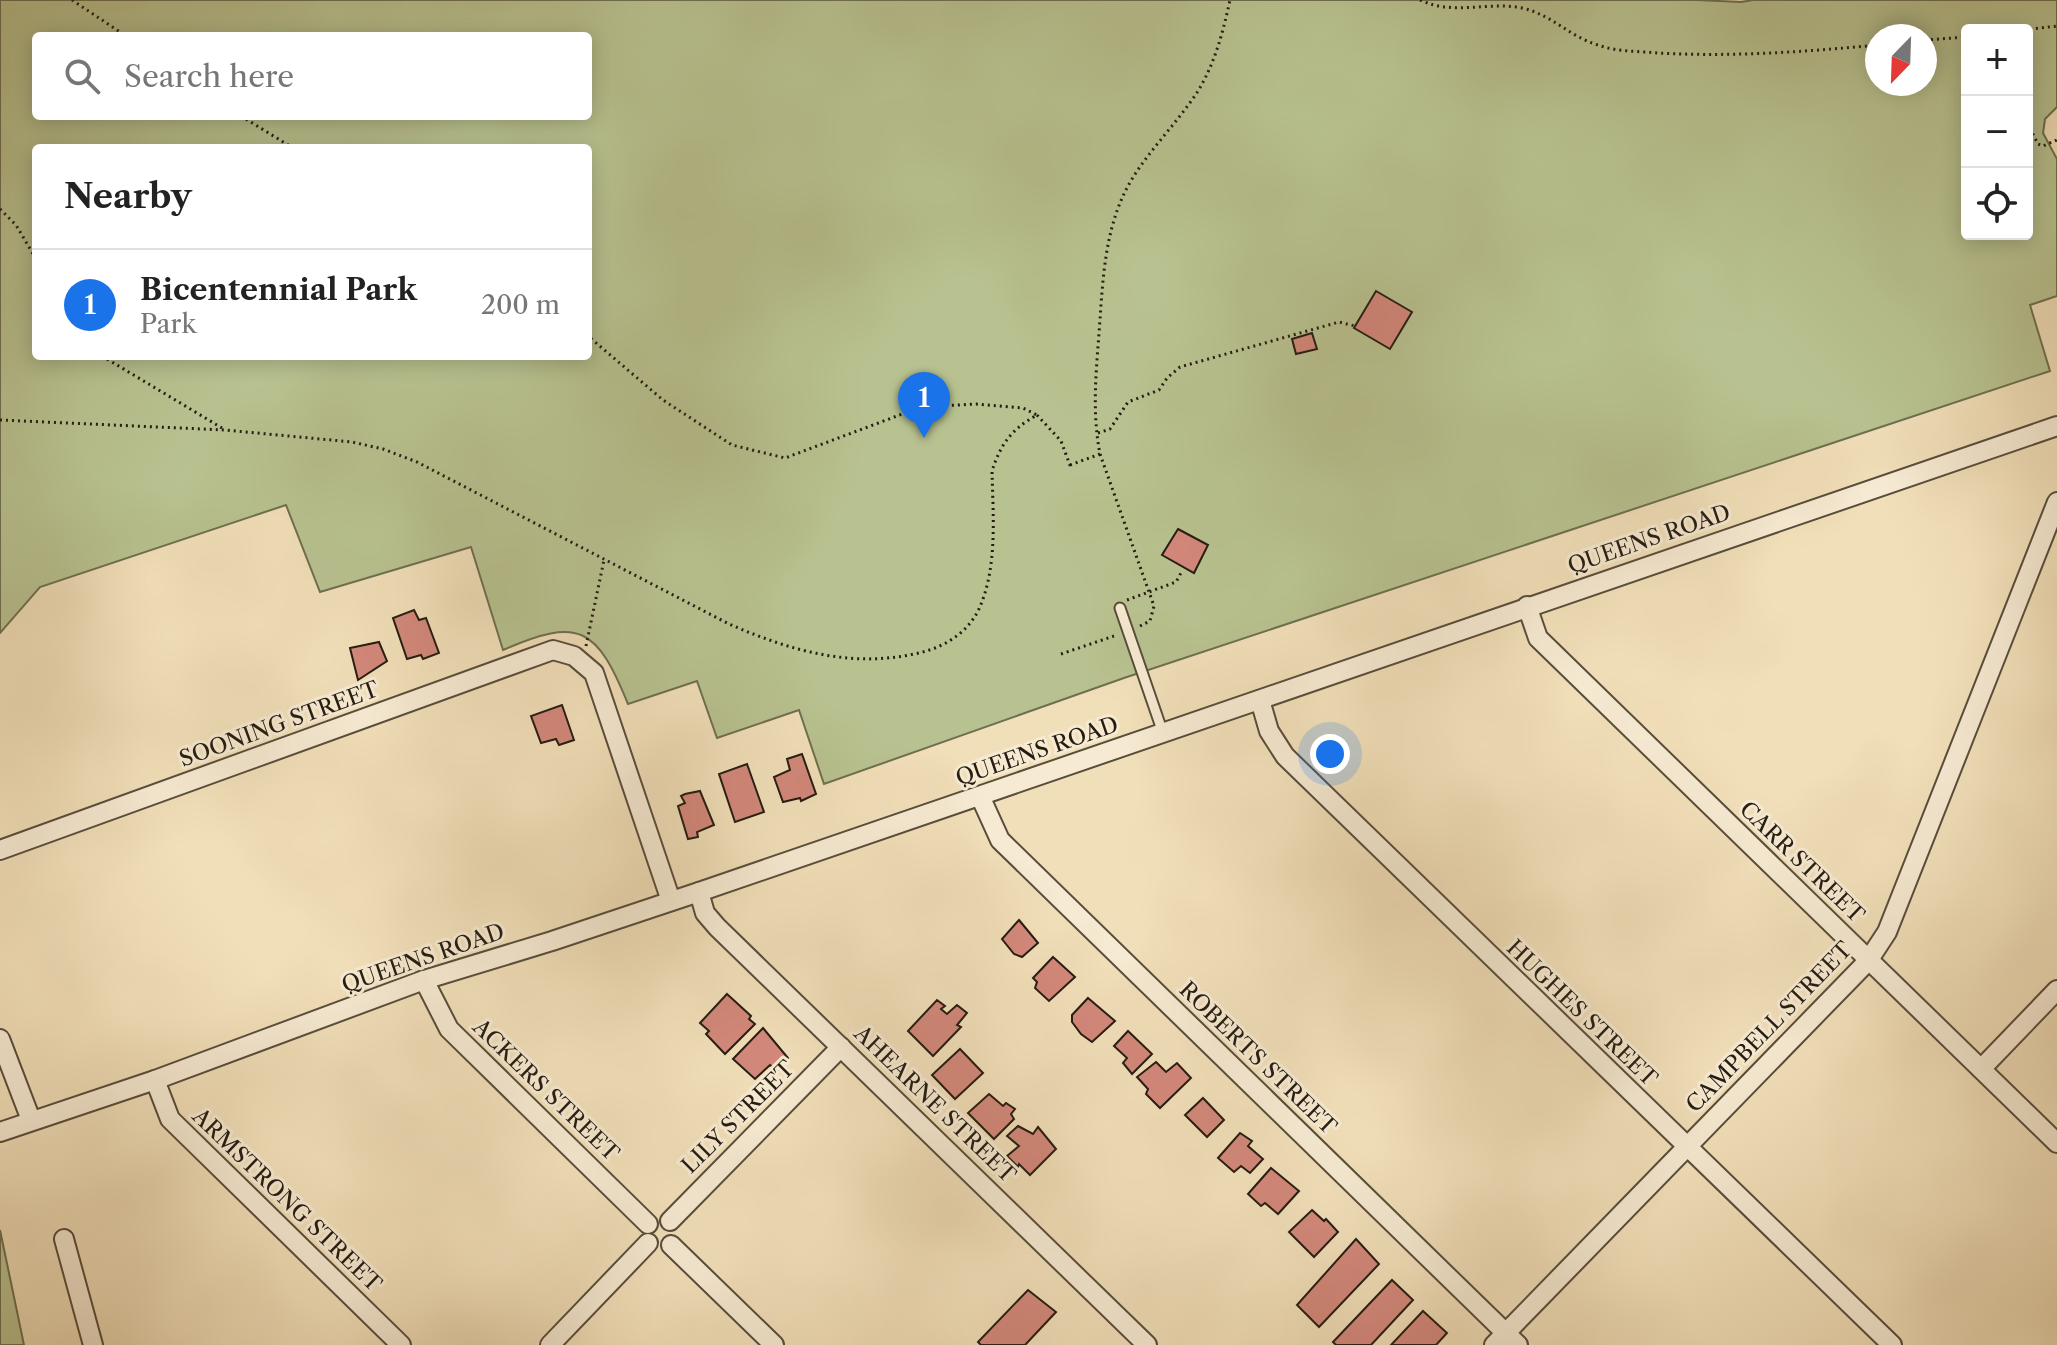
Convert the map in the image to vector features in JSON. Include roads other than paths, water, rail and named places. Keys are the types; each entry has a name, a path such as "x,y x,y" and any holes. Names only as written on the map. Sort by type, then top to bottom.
{"street":[{"name":"QUEENS ROAD","path":"0,1132 155,1080 424,980 699,892 2057,426"},
{"name":"CAMPBELL STREET","path":"1505,1341 1686,1148 1868,961 1887,932 2057,502"},
{"name":"CARR STREET","path":"1527,606 1538,638 2057,1143"},
{"name":"SOONING STREET","path":"0,850 553,650 577,658 594,673 671,901"},
{"name":"HUGHES STREET","path":"1260,700 1269,731 1285,756 1892,1345"},
{"name":"ROBERTS STREET","path":"980,796 1000,840 1505,1341"},
{"name":"AHEARNE STREET","path":"699,892 705,913 717,927 1147,1345"},
{"name":"ACKERS STREET","path":"424,980 449,1029 648,1224"},
{"path":"1981,1069 2057,990"},
{"path":"0,1039 31,1120"},
{"name":"LILY STREET","path":"670,1221 841,1047"},
{"name":"ARMSTRONG STREET","path":"155,1080 170,1119 401,1345"},
{"path":"656,1218 670,1221 675,1230 671,1245 662,1249 648,1243 644,1233 648,1224 656,1218"},
{"path":"64,1239 93,1345"},
{"path":"550,1345 648,1243"},
{"path":"671,1245 774,1345"}],"lane":[{"path":"1119,606 1163,733"}],"place":[{"name":"Bicentennial Park","path":"924,438"}]}
